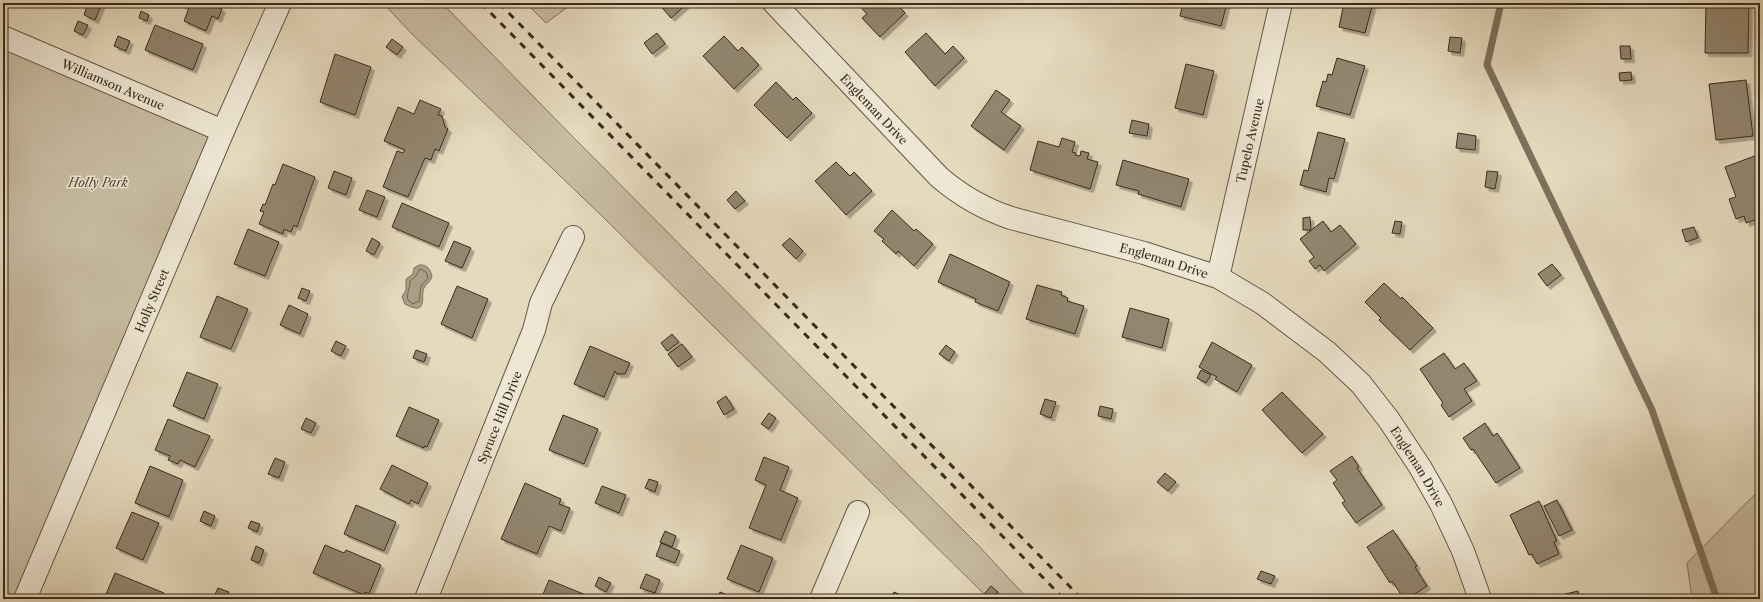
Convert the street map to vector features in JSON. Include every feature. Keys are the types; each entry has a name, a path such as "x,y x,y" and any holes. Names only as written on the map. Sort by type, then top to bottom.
{"street":[{"name":"Holly Street","path":"25,599 223,131 280,3"},
{"name":"Engleman Drive","path":"774,3 939,177 960,194 993,212 1011,218 1144,253 1218,278 1262,303 1327,352 1361,384 1389,420 1420,467 1441,504 1463,551 1480,599"},
{"name":"Tupelo Avenue","path":"1218,278 1281,3"},
{"name":"Williamson Avenue","path":"3,37 223,131"},
{"name":"Spruce Hill Drive","path":"426,599 534,330 541,303 573,237"},
{"path":"821,599 858,512"}],"green space":[{"path":"383,3 442,3 977,544 1028,599 989,599 604,218 411,33"},
{"path":"526,3 573,3 546,23"},
{"name":"Holly Park","path":"3,37 223,131 25,599 3,599"},
{"path":"1760,489 1760,599 1692,599 1687,563"}],"water":[{"path":"419,265 424,265 428,268 432,277 424,288 422,304 421,307 418,308 405,304 402,297 406,290 406,279 413,274 414,268"}],"building":[{"path":"88,3 102,3 95,20 84,15"},
{"path":"177,3 217,3 216,6 222,9 218,19 212,16 206,31 184,21 189,8"},
{"path":"658,3 688,3 671,18"},
{"path":"857,3 896,3 905,13 880,37 862,18 867,14"},
{"path":"1183,3 1227,3 1221,26 1180,16"},
{"path":"1344,3 1373,3 1365,33 1339,27"},
{"path":"1706,3 1749,3 1748,53 1705,53"},
{"path":"141,11 149,15 147,21 139,18"},
{"path":"78,21 88,25 83,35 74,31"},
{"path":"155,25 203,44 193,70 145,50"},
{"path":"657,33 665,44 652,54 644,43"},
{"path":"926,33 945,54 953,46 964,58 935,86 905,52"},
{"path":"118,36 130,41 126,51 114,46"},
{"path":"724,36 738,51 742,47 759,65 734,89 703,56"},
{"path":"1450,37 1462,38 1460,53 1448,51"},
{"path":"392,39 403,47 397,55 386,47"},
{"path":"1620,46 1630,46 1631,59 1621,59"},
{"path":"335,54 371,67 355,115 320,102"},
{"path":"1337,58 1365,66 1350,115 1316,106 1323,81 1326,82 1328,74 1332,75"},
{"path":"1186,64 1214,71 1203,115 1175,108"},
{"path":"1631,72 1632,80 1620,81 1619,73"},
{"path":"1746,80 1753,136 1716,140 1709,84"},
{"path":"776,82 793,100 796,97 812,113 787,138 754,105"},
{"path":"996,90 1010,100 1001,112 1021,126 1004,150 971,126"},
{"path":"420,100 441,109 438,115 442,116 445,127 448,129 439,151 435,149 431,160 425,158 408,197 383,187 397,151 403,153 405,150 384,141 398,107 414,114"},
{"path":"1132,120 1149,124 1147,136 1129,133"},
{"path":"1318,132 1345,139 1334,179 1329,178 1326,192 1300,185 1304,170 1308,171"},
{"path":"1458,133 1476,136 1475,150 1456,148"},
{"path":"1062,138 1075,142 1072,152 1076,153 1075,155 1080,156 1081,151 1089,153 1087,159 1098,162 1090,189 1030,170 1038,141 1059,147"},
{"path":"1760,154 1760,218 1746,223 1744,216 1736,219 1729,199 1736,197 1725,167"},
{"path":"1123,160 1189,179 1181,207 1138,194 1139,191 1116,185"},
{"path":"836,162 850,176 854,172 872,191 846,215 815,181"},
{"path":"283,164 315,177 297,227 294,225 291,232 284,229 283,234 259,224 264,212 260,211 263,204 265,205 273,184 275,185"},
{"path":"334,171 352,178 346,195 328,188"},
{"path":"1487,171 1498,172 1495,189 1485,187"},
{"path":"367,190 385,197 377,217 359,210"},
{"path":"736,191 745,201 735,209 727,200"},
{"path":"402,203 449,223 439,247 392,227"},
{"path":"892,210 914,231 916,229 933,244 914,266 898,251 896,254 882,241 884,239 874,231"},
{"path":"1310,217 1311,230 1303,230 1303,218"},
{"path":"1323,221 1331,232 1340,225 1356,244 1324,271 1320,265 1315,269 1309,261 1314,257 1300,239"},
{"path":"1395,221 1402,222 1400,234 1392,233"},
{"path":"1694,227 1698,238 1686,242 1682,230"},
{"path":"248,229 279,242 265,276 234,264"},
{"path":"372,238 380,243 374,255 366,251"},
{"path":"790,238 803,251 796,259 782,245"},
{"path":"454,241 471,248 462,268 445,261"},
{"path":"950,254 1010,282 998,311 975,302 976,299 938,282"},
{"path":"1552,264 1561,275 1547,286 1538,274"},
{"path":"1384,283 1401,299 1402,297 1433,328 1410,350 1379,320 1381,318 1365,302"},
{"path":"1037,285 1062,292 1061,295 1068,298 1067,301 1084,306 1075,334 1026,319"},
{"path":"457,286 488,299 472,338 441,324"},
{"path":"302,288 310,291 306,301 298,298"},
{"path":"217,296 248,309 231,349 200,337"},
{"path":"289,305 308,314 300,334 280,325"},
{"path":"1130,308 1169,319 1162,348 1122,337"},
{"path":"672,334 679,342 667,351 661,343"},
{"path":"336,341 346,346 341,356 331,351"},
{"path":"1212,342 1252,365 1237,392 1215,379 1217,377 1199,367"},
{"path":"682,344 692,357 678,367 668,354"},
{"path":"946,345 955,352 949,361 939,354"},
{"path":"590,346 630,363 625,374 617,374 615,371 604,397 574,384"},
{"path":"416,350 427,354 424,362 413,358"},
{"path":"1444,353 1455,369 1464,363 1477,381 1464,389 1472,401 1449,417 1441,405 1443,403 1420,369"},
{"path":"1201,370 1211,375 1206,383 1197,378"},
{"path":"187,372 218,384 204,419 173,406"},
{"path":"1282,392 1323,434 1302,453 1262,410"},
{"path":"726,396 734,409 724,415 717,402"},
{"path":"1045,399 1056,402 1051,418 1040,414"},
{"path":"1100,406 1113,409 1111,419 1098,416"},
{"path":"409,407 439,420 427,447 424,446 424,448 396,436"},
{"path":"769,413 776,418 769,429 761,424"},
{"path":"563,415 598,429 584,464 549,450"},
{"path":"306,418 316,423 311,433 301,429"},
{"path":"168,419 210,436 195,467 180,460 178,464 168,460 170,456 155,450"},
{"path":"1485,423 1493,436 1497,433 1520,468 1496,483 1473,449 1471,450 1463,438"},
{"path":"1352,456 1359,467 1357,468 1382,505 1356,523 1342,503 1345,501 1333,483 1337,480 1330,471"},
{"path":"764,457 789,467 780,490 798,498 781,540 749,528 766,485 755,480"},
{"path":"275,458 285,462 279,478 268,474"},
{"path":"392,465 428,483 418,504 411,500 409,504 380,489"},
{"path":"150,466 183,480 169,517 135,503"},
{"path":"1165,473 1176,482 1168,491 1157,482"},
{"path":"649,479 658,482 655,492 645,488"},
{"path":"525,483 561,499 559,504 570,508 561,531 549,526 537,554 501,539"},
{"path":"602,486 626,495 619,513 595,503"},
{"path":"1557,500 1572,530 1559,536 1544,506"},
{"path":"1539,501 1557,541 1554,542 1559,554 1537,564 1532,554 1529,555 1510,515"},
{"path":"356,505 396,522 384,551 344,534"},
{"path":"204,511 215,516 211,526 200,521"},
{"path":"132,512 159,523 143,560 116,548"},
{"path":"251,521 260,524 257,532 248,528"},
{"path":"1393,530 1417,566 1415,567 1427,586 1407,599 1404,599 1392,581 1390,583 1367,547"},
{"path":"665,531 676,536 672,547 660,542"},
{"path":"661,543 680,551 675,563 656,556"},
{"path":"325,545 344,553 346,550 381,565 369,594 365,592 364,595 313,573"},
{"path":"741,545 773,558 759,592 727,579"},
{"path":"256,546 264,550 259,563 251,560"},
{"path":"1261,571 1275,576 1271,584 1257,579"},
{"path":"115,573 164,593 162,599 104,599"},
{"path":"646,574 660,580 655,593 640,588"},
{"path":"599,577 611,583 606,592 595,586"},
{"path":"549,580 586,595 584,599 541,599"},
{"path":"991,586 998,592 992,599 980,599"},
{"path":"218,588 229,592 226,599 213,599"},
{"path":"1578,591 1580,599 1549,598"},
{"path":"720,592 738,599 718,599"},
{"path":"894,592 910,599 891,599"},
{"path":"238,594 245,598 245,599 236,599"}],"waterway":[{"path":"1501,3 1487,65 1652,410 1717,599"}],"railway":[{"path":"481,3 1064,599"},
{"path":"499,3 1082,599"}]}
